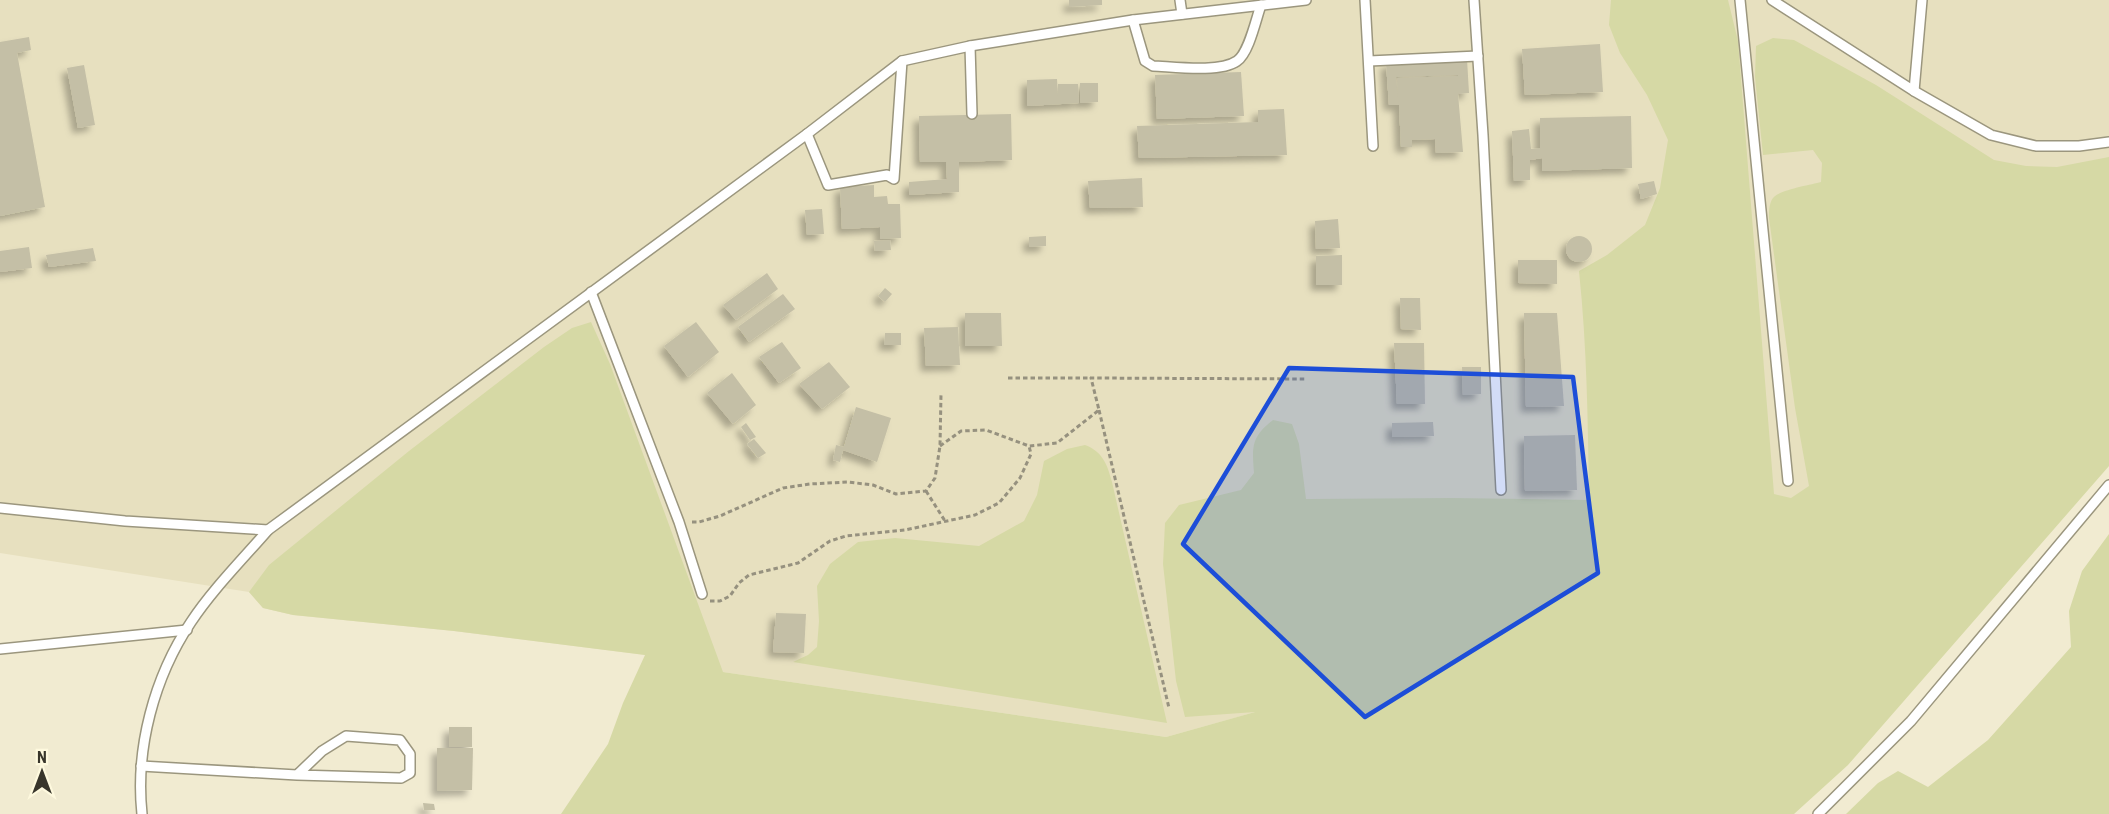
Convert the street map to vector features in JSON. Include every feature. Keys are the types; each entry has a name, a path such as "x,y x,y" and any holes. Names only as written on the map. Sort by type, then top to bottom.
{"lane":[{"path":"1180,0 1182,14"},
{"path":"142,814 139,785 141,766 151,711 165,670 186,630 222,583 268,530 807,134 902,61 970,46 1133,20 1306,0"},
{"path":"1365,0 1373,146"},
{"path":"1474,0 1501,490"},
{"path":"1740,0 1788,481"},
{"path":"1772,0 1914,91 1991,135 2036,146 2079,146 2109,142"},
{"path":"1914,91 1922,0"},
{"path":"1133,20 1145,61 1154,66 1223,67 1238,61 1245,51 1261,5"},
{"path":"970,46 972,114"},
{"path":"1369,61 1478,56"},
{"path":"807,134 828,185 887,175 894,179 902,61"},
{"path":"591,292 679,522 702,594"},
{"path":"1818,814 1911,721 2109,485"},
{"path":"0,508 125,521 268,530"},
{"path":"0,649 186,630"},
{"path":"141,766 297,775 401,778 410,773 410,754 400,740 346,736 322,751 297,775"}],"path":[{"path":"1008,378 1307,379"},
{"path":"1091,378 1169,708"},
{"path":"679,522 699,522 720,516 783,488 810,484 848,482 873,485 896,494 926,491 935,478 940,446 940,394"},
{"path":"940,446 961,431 986,430 1029,446 1057,443 1099,410"},
{"path":"702,594 709,601 720,601 730,596 749,574 798,563 830,540 846,536 906,530 975,515 999,502 1020,478 1031,454 1029,446"},
{"path":"926,491 945,521"}],"highlighted area":[{"path":"1289,368 1573,377 1598,573 1365,717 1183,544"}],"shaded area":[{"path":"0,0 2109,0 2109,335 1860,475 1259,711 1166,737 723,672 646,655 454,631 293,615 263,608 249,592 0,553"}],"green space":[{"path":"1611,0 1728,0 1738,41 1774,494 1791,498 1809,486 1795,408 1769,208 1776,195 1821,182 1822,163 1813,150 1763,155 1755,77 1756,46 1773,38 1794,40 1876,85 1994,160 2026,166 2057,167 2109,157 2109,466 1848,765 1794,814 561,814 608,744 623,703 645,655 454,631 293,615 263,608 249,592 269,565 409,451 544,347 572,328 591,322 610,364 723,672 1166,737 1255,712 1185,717 1176,681 1163,564 1165,523 1179,505 1241,490 1254,473 1254,443 1260,432 1273,420 1292,424 1299,444 1306,499 1589,500 1588,414 1579,271 1607,255 1645,225 1660,188 1668,140 1647,95 1620,53 1609,25"},
{"path":"1085,445 1100,455 1110,476 1167,723 793,662 808,655 817,647 819,621 817,586 830,564 858,542 895,538 979,546 1024,521 1037,495 1044,461 1067,449"},
{"path":"2109,534 2109,814 1846,814 1878,783 1898,771 1928,787 1988,740 2071,647 2069,611 2082,571"}],"building":[{"path":"1069,0 1102,0 1102,5 1069,7"},
{"path":"29,37 31,50 17,53 45,207 0,216 0,42"},
{"path":"1600,44 1603,92 1525,95 1522,49"},
{"path":"1467,59 1469,93 1458,94 1463,152 1436,153 1435,139 1412,140 1412,147 1401,147 1399,105 1389,105 1386,63","holes":["1458,76 1397,78 1398,99 1396,77"]},
{"path":"84,65 95,125 78,128 67,68"},
{"path":"1241,72 1244,116 1157,119 1155,75"},
{"path":"1057,79 1058,96 1058,84 1078,84 1079,103 1027,106 1027,80"},
{"path":"1080,83 1098,83 1098,102 1080,103"},
{"path":"1284,109 1287,155 1139,158 1137,126 1258,122 1258,110"},
{"path":"1011,114 1012,160 959,162 959,192 909,195 909,182 947,179 946,162 920,162 919,116"},
{"path":"1631,116 1632,168 1542,171 1542,158 1530,160 1530,180 1514,181 1512,131 1529,129 1531,149 1540,148 1540,118"},
{"path":"1142,178 1143,207 1090,208 1088,181"},
{"path":"1654,181 1657,194 1641,199 1638,184"},
{"path":"874,185 874,197 887,196 888,204 900,204 901,238 880,239 880,227 842,229 840,187"},
{"path":"822,209 824,234 807,235 805,210"},
{"path":"1338,219 1340,248 1316,249 1315,221"},
{"path":"1046,236 1046,246 1029,247 1029,237"},
{"path":"1579,236 1588,240 1592,249 1588,258 1579,262 1570,258 1566,249 1570,240"},
{"path":"890,240 891,250 875,251 874,241"},
{"path":"29,247 32,268 0,272 0,251"},
{"path":"93,248 96,261 49,267 46,255"},
{"path":"1342,255 1342,285 1316,285 1316,256"},
{"path":"1518,260 1557,260 1557,284 1518,283"},
{"path":"767,273 778,289 736,320 723,305"},
{"path":"885,288 892,294 885,302 878,296"},
{"path":"783,294 795,309 749,342 738,327"},
{"path":"1400,298 1420,298 1421,330 1401,329"},
{"path":"965,313 1001,313 1002,346 965,346"},
{"path":"1524,313 1557,313 1564,406 1526,407"},
{"path":"696,322 719,352 688,377 664,346"},
{"path":"958,327 960,365 926,366 924,328"},
{"path":"885,333 901,333 901,345 884,345"},
{"path":"782,342 801,368 779,383 759,357"},
{"path":"1394,343 1424,343 1425,404 1397,404"},
{"path":"829,362 850,387 822,409 799,384"},
{"path":"1462,367 1481,367 1481,394 1463,395"},
{"path":"732,373 756,405 733,424 707,393"},
{"path":"856,407 891,418 877,462 843,450 840,462 833,460 836,445 844,447"},
{"path":"1433,422 1434,436 1392,437 1392,423"},
{"path":"746,423 756,437 750,440 741,427"},
{"path":"1575,435 1577,490 1525,491 1524,436"},
{"path":"754,439 766,453 758,458 747,444"},
{"path":"776,613 806,614 804,653 773,652"},
{"path":"449,727 472,727 472,747 449,747"},
{"path":"437,748 473,748 472,790 437,791"},
{"path":"423,803 434,804 435,810 424,810"}]}
